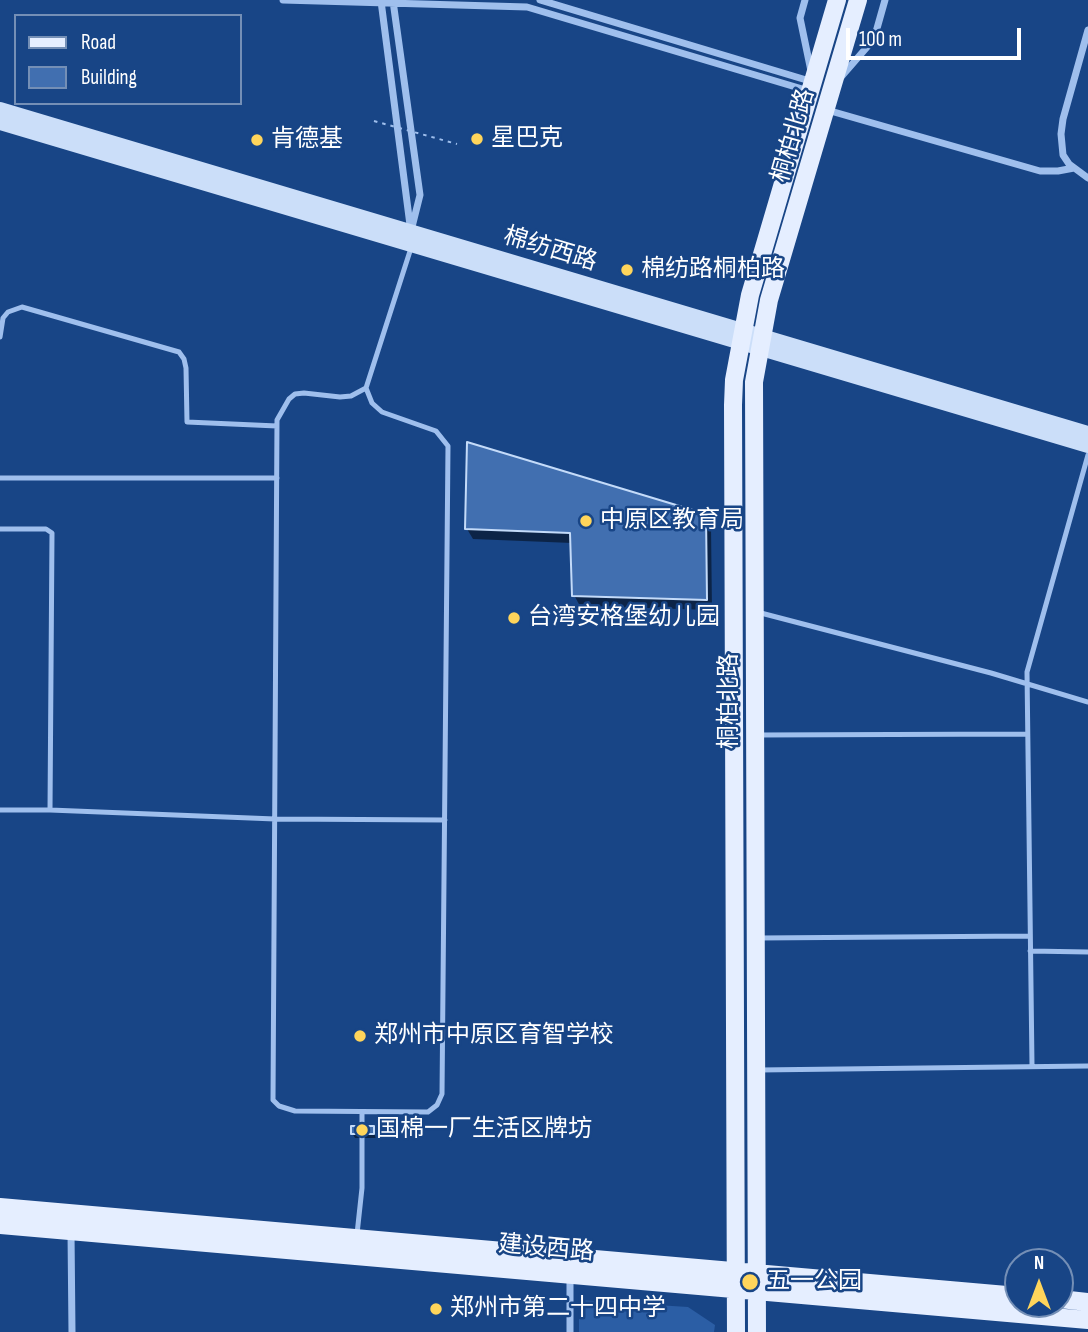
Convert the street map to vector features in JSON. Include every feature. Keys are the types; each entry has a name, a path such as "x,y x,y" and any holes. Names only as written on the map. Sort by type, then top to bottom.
{"main road":[{"name":"桐柏北路","path":"736,1332 733,405 741,337 750,295 837,0"},
{"name":"桐柏北路","path":"757,1332 753,405 769,300 858,0"},
{"name":"建设西路","path":"0,1207 357,1238 736,1281"},
{"name":"建设西路","path":"0,1225 570,1275 1004,1295"},
{"name":"建设西路","path":"757,1282 1088,1320"}],"street":[{"path":"283,0 527,7 812,86"},
{"path":"540,0 812,86"},
{"path":"805,0 800,18 812,86"},
{"path":"834,85 874,40 885,0"},
{"path":"381,2 411,238"},
{"path":"393,2 419,195 411,238"},
{"path":"1088,30 1061,134 1063,155 1074,168 1088,178"},
{"name":"棉纺西路","path":"0,109 411,238 741,337 1088,433"},
{"path":"827,110 1040,171 1074,168"},
{"name":"棉纺西路","path":"0,122 411,238"},
{"name":"棉纺西路","path":"761,342 1088,446"},
{"path":"71,1231 72,1332"},
{"path":"570,1275 570,1332"}],"lane":[{"path":"366,388 351,396 341,397 295,394 277,420 273,1100 279,1106 295,1111 428,1112 437,1105 442,1094 448,446 436,431 382,412 372,403 366,388 411,238"},
{"path":"0,337 3,318 8,312 22,307 179,352 186,368 187,422 277,426"},
{"path":"1032,1065 1027,672 1088,455"},
{"path":"0,478 276,478"},
{"path":"0,529 46,529 52,533 50,810"},
{"path":"754,611 1088,702"},
{"path":"754,735 1027,734"},
{"path":"0,810 275,819 445,820"},
{"path":"755,938 1029,936"},
{"path":"1030,951 1088,952"},
{"path":"756,1070 1088,1066"},
{"path":"357,1238 362,1188 362,1112"}],"path":[{"path":"374,121 457,144"}],"shaded area":[{"path":"579,1300 688,1307 715,1325 714,1332 579,1332"}],"building":[{"name":"中原区教育局","path":"467,442 706,514 707,600 572,596 570,533 465,529"},
{"name":"国棉一厂生活区牌坊","path":"351,1126 374,1126 374,1134 351,1134"}],"place":[{"name":"星巴克","path":"477,139"},
{"name":"肯德基","path":"257,140"},
{"name":"棉纺路桐柏路","path":"627,270"},
{"name":"中原区教育局","path":"586,521"},
{"name":"台湾安格堡幼儿园","path":"514,618"},
{"name":"郑州市中原区育智学校","path":"360,1036"},
{"name":"国棉一厂生活区牌坊","path":"362,1130"},
{"name":"五一公园","path":"750,1282"},
{"name":"郑州市第二十四中学","path":"436,1309"}]}
